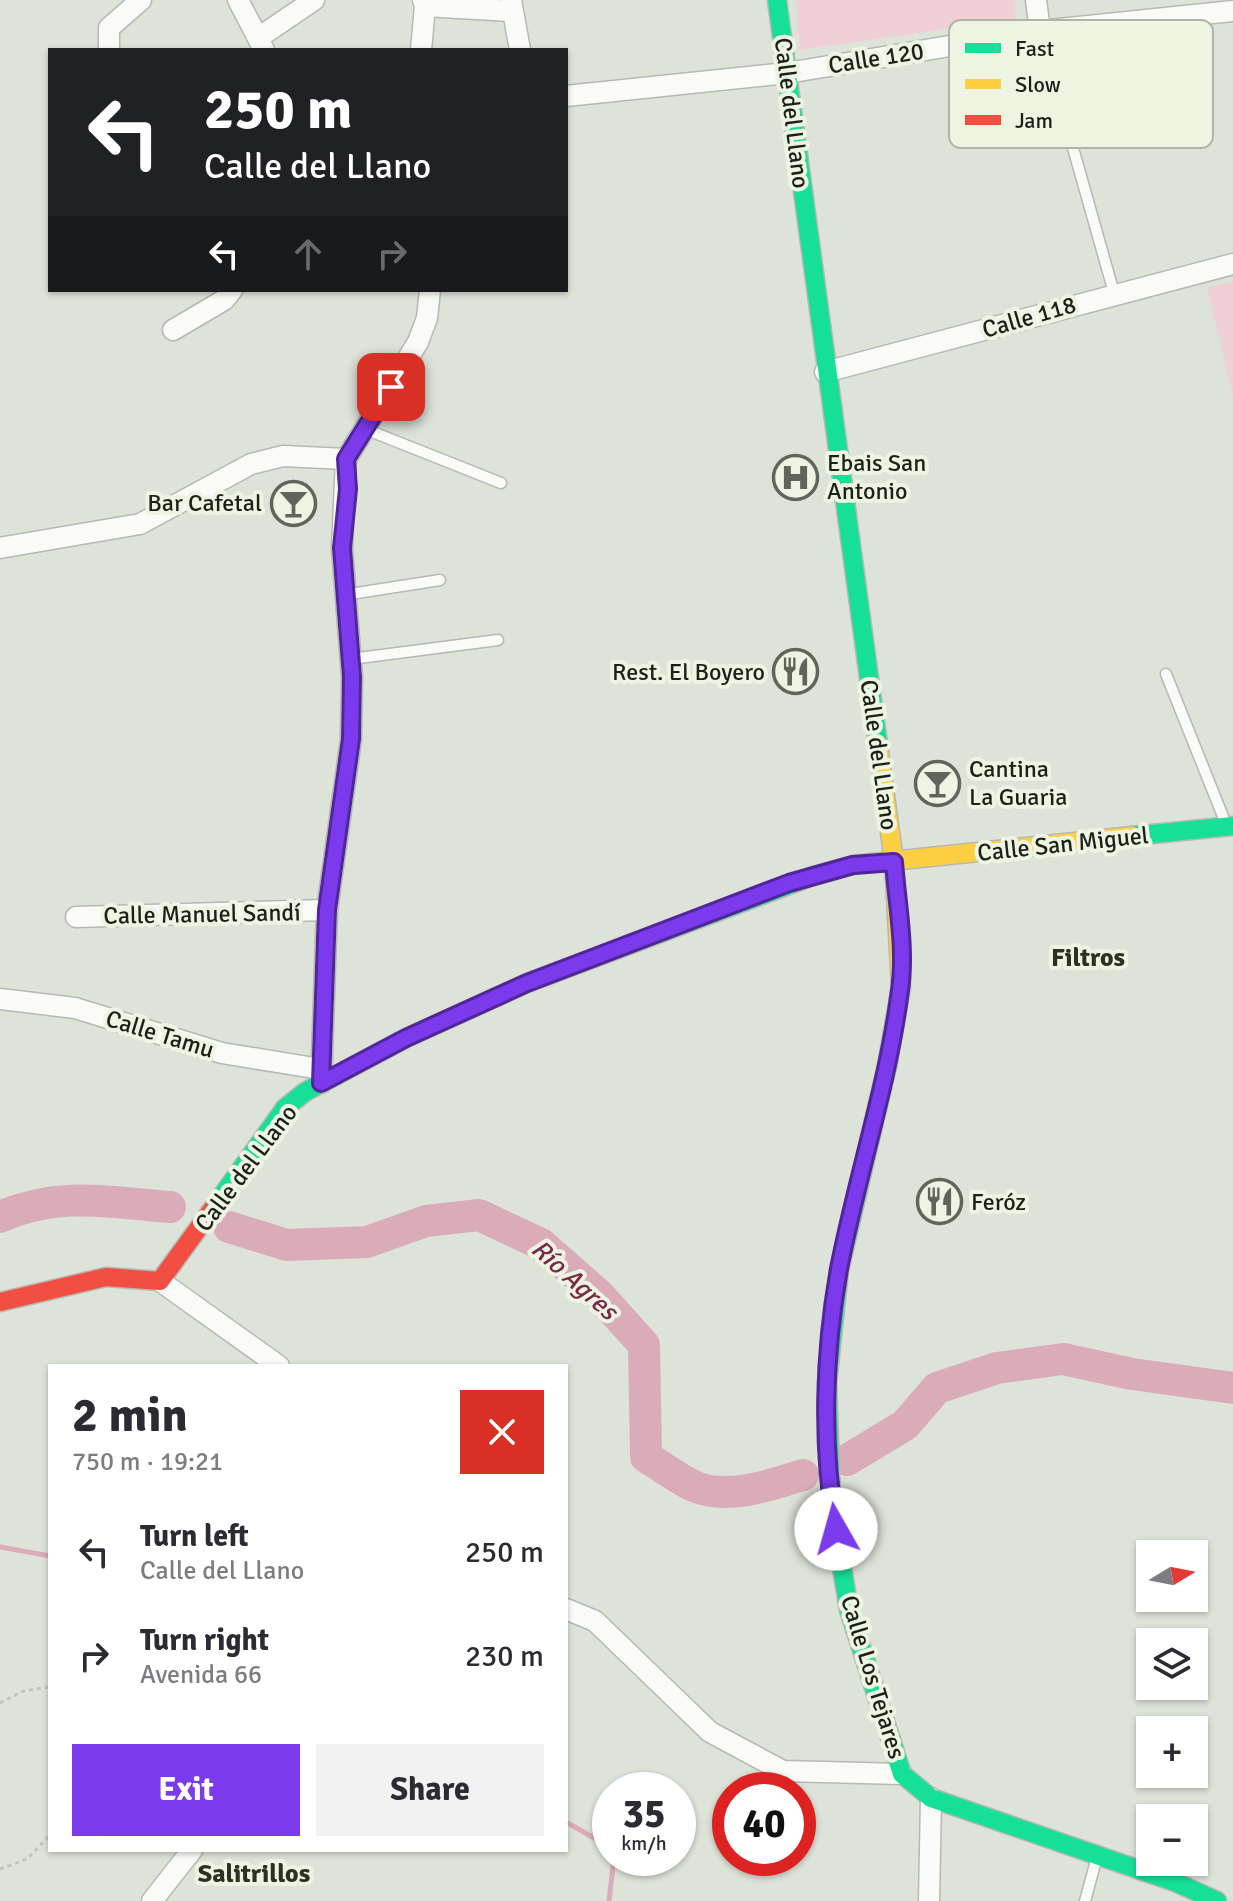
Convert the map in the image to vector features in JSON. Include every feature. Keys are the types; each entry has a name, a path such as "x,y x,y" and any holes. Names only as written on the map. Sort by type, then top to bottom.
{"main road":[{"name":"Calle del Llano","path":"160,1281 285,1108 321,1076 527,983 789,883 853,865 894,862 825,372 777,0"},
{"name":"Calle San Miguel","path":"894,862 1230,826"},
{"name":"Calle Los Tejares","path":"894,862 901,987 883,1090 839,1270 827,1383 831,1502 849,1610 902,1774 931,1798 1175,1882 1217,1901"},
{"path":"0,1302 106,1277 160,1281"}],"street":[{"path":"109,48 109,28 141,0"},
{"path":"244,2 261,44 314,0"},
{"path":"1036,0 1039,20"},
{"path":"421,48 424,3 512,5 520,48"},
{"name":"Calle 120","path":"1146,20 1233,11"},
{"name":"Calle 120","path":"568,96 787,73 949,46"},
{"name":"Calle 118","path":"825,372 1114,293 1233,264"},
{"path":"173,330 224,300 230,292"},
{"path":"321,1076 327,910 351,739 351,659 344,595 346,459 418,342 427,318 430,292"},
{"path":"0,548 140,524 251,464 283,456 346,459"},
{"name":"Calle Manuel Sandí","path":"76,917 327,910"},
{"name":"Calle Tamu","path":"0,999 75,1008 222,1053 321,1076"},
{"path":"160,1281 276,1364"},
{"path":"568,1610 595,1621 710,1732 783,1771 902,1774"},
{"path":"929,1901 931,1798"},
{"path":"152,1901 190,1852"}],"lane":[{"path":"1073,148 1114,293"},
{"path":"363,428 501,483"},
{"path":"344,595 440,580"},
{"path":"351,659 498,640"},
{"path":"1166,674 1230,826"},
{"path":"1085,1901 1097,1856"}],"path":[{"path":"0,1703 23,1691 48,1687"},
{"path":"0,1869 27,1859 48,1837"}],"shaded area":[{"path":"796,0 1014,0 1016,19 949,20 949,29 800,50"},
{"path":"1233,281 1233,395 1207,288"}],"waterway":[{"name":"Río Agres","path":"0,1217 21,1209 63,1201 170,1207"},
{"name":"Río Agres","path":"229,1227 287,1245 367,1242 426,1221 479,1215 541,1244 599,1295 644,1345 646,1457 690,1484 708,1491 750,1490 803,1475"},
{"name":"Río Agres","path":"847,1460 905,1425 937,1388 997,1368 1063,1359 1132,1374 1233,1388"},
{"path":"0,1547 48,1556"},
{"path":"568,1823 592,1837"},
{"path":"609,1901 612,1876"}],"traffic: fast":[{"path":"777,0 878,744"},
{"path":"1132,836 1233,826"},
{"path":"219,1200 285,1108 305,1092 406,1038 527,983 813,876"},
{"path":"887,1066 839,1270 827,1383 831,1502 849,1610 902,1774 931,1798 1175,1882 1217,1901"}],"traffic: slow":[{"path":"878,744 894,862 901,987 887,1066"},
{"path":"813,876 853,865 1132,836"}],"traffic: jam":[{"path":"0,1302 106,1277 160,1281 219,1200"}],"place":[{"name":"Ebais San Antonio","path":"796,477"},
{"name":"Bar Cafetal","path":"293,503"},
{"name":"Rest. El Boyero","path":"796,672"},
{"name":"Cantina La Guaria","path":"938,783"},
{"name":"Feróz","path":"940,1202"}],"district":[{"name":"Filtros","path":"1088,958"},
{"name":"Salitrillos","path":"254,1874"}],"route":[{"path":"391,387 346,459 348,489 342,548 352,677 351,739 327,910 321,1083 406,1038 527,983 789,883 853,865 894,862 901,987 883,1090 839,1270 827,1383 831,1502 836,1529"}]}
